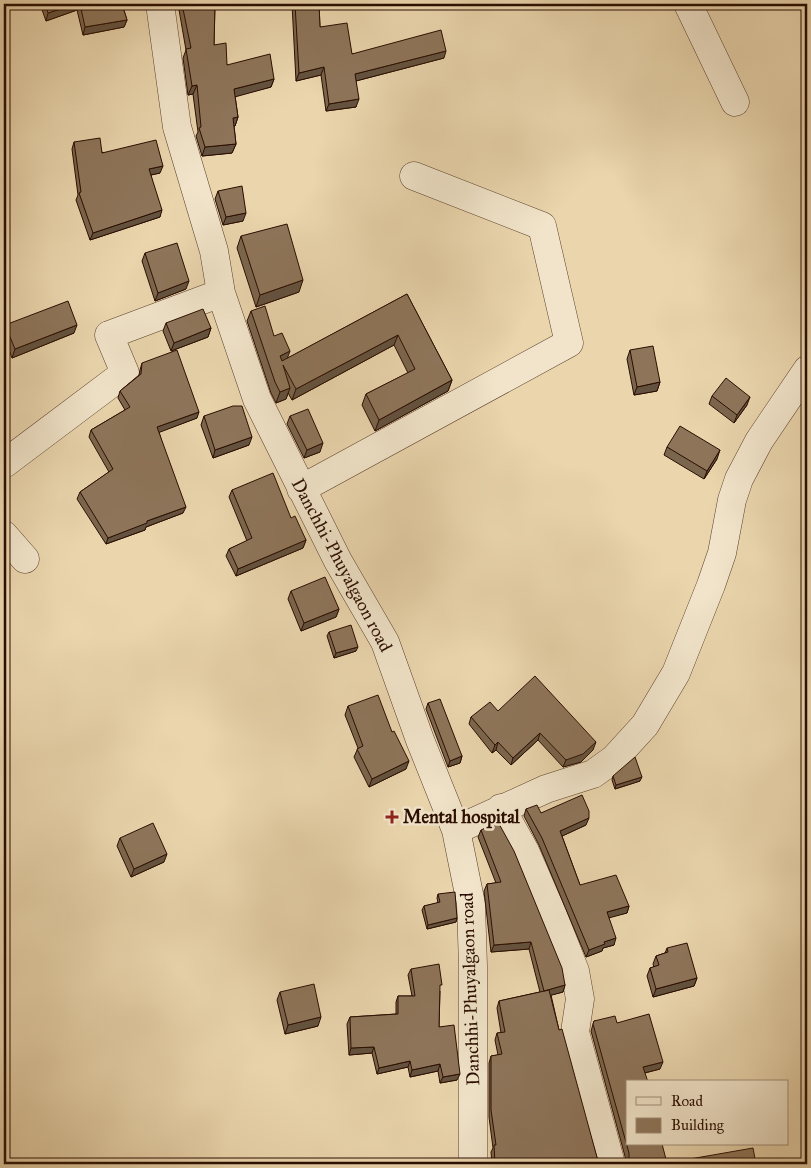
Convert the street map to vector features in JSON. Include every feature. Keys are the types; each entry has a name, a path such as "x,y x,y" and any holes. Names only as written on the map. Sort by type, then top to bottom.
{"street":[{"name":"Danchhi-Phuyalgaon road","path":"160,4 177,128 214,251 221,293 257,399 338,561 385,642 420,740 456,830 471,904 473,966 473,1164"},
{"path":"688,4 735,102"},
{"path":"301,489 569,343 542,226 414,176"},
{"path":"4,464 125,373 109,335 221,293"},
{"path":"456,830 546,789 593,774 621,752 645,725 676,673 711,585 722,553 732,500 739,479 759,441 807,370"},
{"path":"4,534 24,559"},
{"path":"501,808 525,852 575,971 580,999 575,1032 611,1164"}],"building":[{"path":"45,4 76,4 48,13"},
{"path":"80,4 122,4 127,20 85,27"},
{"path":"182,4 215,4 214,45 226,43 227,65 270,54 274,79 234,89 238,117 233,118 236,144 205,147 199,128 201,127 197,85 192,86 186,49 191,48"},
{"path":"295,4 319,4 320,27 347,23 352,54 441,30 446,51 355,74 359,99 329,104 324,67 299,73"},
{"path":"100,138 102,153 156,140 163,166 149,169 162,210 93,233 79,193 81,192 74,142"},
{"path":"242,186 246,213 226,217 218,191"},
{"path":"287,224 303,280 260,295 241,236"},
{"path":"177,243 189,281 158,293 145,253"},
{"path":"407,294 452,380 379,420 366,394 415,369 398,335 296,389 283,365 290,388 280,392 251,311 265,306 274,336 282,333 290,351 280,356 282,361"},
{"path":"68,301 77,325 15,349 5,325"},
{"path":"203,309 211,328 174,343 166,323"},
{"path":"653,346 660,382 637,387 630,350"},
{"path":"177,350 199,412 157,427 186,507 108,538 80,492 113,469 91,430 130,407 120,391 141,374 142,363"},
{"path":"726,378 750,397 737,415 712,396"},
{"path":"233,406 242,406 252,437 215,450 204,416"},
{"path":"308,409 323,443 307,450 290,416"},
{"path":"680,426 720,450 707,471 667,447"},
{"path":"273,473 291,518 295,516 306,540 238,569 229,549 252,538 232,490"},
{"path":"325,577 339,609 304,623 291,591"},
{"path":"351,625 358,647 336,653 329,632"},
{"path":"535,676 596,742 583,754 566,760 540,733 513,758 498,742 495,745 471,717 490,702 498,711"},
{"path":"378,695 392,732 394,731 409,761 372,779 357,749 363,746 348,706"},
{"path":"440,699 462,756 450,761 428,703"},
{"path":"635,757 642,777 616,785 613,776"},
{"path":"582,795 589,811 589,818 560,831 580,885 616,875 629,906 607,912 616,938 589,950 542,838 526,809 537,805 541,813"},
{"path":"498,822 514,851 562,968 565,985 544,991 531,942 494,945 487,884 501,882 481,830"},
{"path":"153,823 167,854 134,869 120,838"},
{"path":"455,892 457,918 428,925 424,906 440,902 438,894"},
{"path":"687,943 697,978 656,989 650,968 659,965 656,956 668,952 667,948"},
{"path":"439,964 442,985 440,985 439,1027 454,1025 460,1074 443,1077 440,1064 412,1070 410,1061 379,1068 374,1047 351,1048 350,1017 398,1014 398,996 415,996 411,969"},
{"path":"314,984 321,1017 288,1025 280,992"},
{"path":"549,990 559,1030 562,1029 600,1164 492,1164 495,1163 494,1145 496,1145 491,1110 491,1056 502,1054 497,1033 505,1032 499,1001"},
{"path":"649,1014 663,1062 643,1067 647,1080 626,1080 626,1142 593,1024 594,1021 615,1016 617,1023"},
{"path":"627,1146 663,1146 667,1163 753,1148 756,1164 627,1164 629,1153"}],"place":[{"name":"Mental hospital","path":"392,817"}]}
